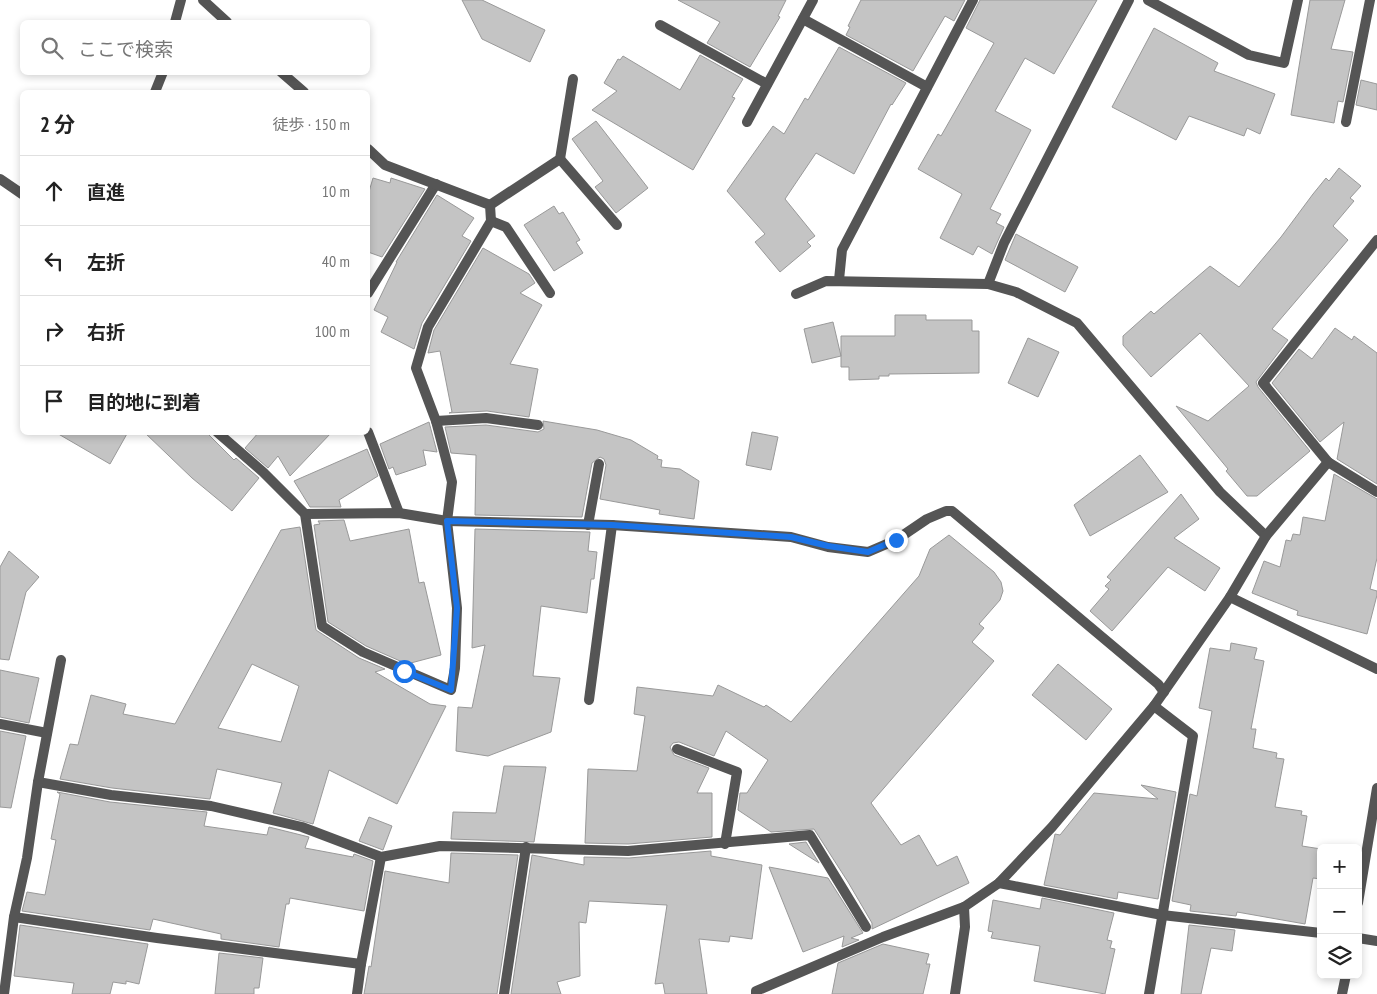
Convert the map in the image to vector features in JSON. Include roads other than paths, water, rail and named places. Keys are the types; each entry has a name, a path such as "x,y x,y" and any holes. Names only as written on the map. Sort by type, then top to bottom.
{"street":[{"path":"176,20 181,0"},
{"path":"203,0 225,20"},
{"path":"747,122 813,0"},
{"path":"838,280 842,250 973,0"},
{"path":"988,284 1004,243 1129,0"},
{"path":"1148,0 1249,55 1284,63 1298,0"},
{"path":"1346,122 1370,0"},
{"path":"803,18 927,87"},
{"path":"660,25 767,84"},
{"path":"156,90 162,75"},
{"path":"285,75 302,90"},
{"path":"490,205 560,159 573,79"},
{"path":"370,151 385,165 490,205"},
{"path":"560,159 617,225"},
{"path":"0,179 20,193"},
{"path":"370,290 436,184"},
{"path":"220,435 263,472 305,514 322,626 363,652 451,690 457,608 447,521 452,482 436,421 416,368 428,327 491,221 490,205"},
{"path":"491,221 506,227 550,293"},
{"path":"1377,240 1263,383 1328,462 1377,492"},
{"path":"796,294 826,281 838,280 988,284 1016,292 1077,323 1220,492 1266,536"},
{"path":"436,421 486,418 538,425"},
{"path":"369,435 398,513"},
{"path":"756,994 756,991 883,937 964,907 999,882 1052,827 1154,706 1230,597 1266,536 1328,462"},
{"path":"588,525 599,464"},
{"path":"305,514 398,513 447,521 612,525 791,537 828,546 868,552 896,540 927,519 946,511 952,512 1158,684 1164,692"},
{"path":"589,700 612,525"},
{"path":"1230,597 1377,669"},
{"path":"4,994 14,917 27,858 38,782 61,660"},
{"path":"1149,994 1194,736 1154,706"},
{"path":"0,724 48,733"},
{"path":"677,749 737,772 726,844"},
{"path":"38,782 111,795 211,806 302,827 381,857 440,846 628,851 726,844 810,835 866,926"},
{"path":"1360,889 1377,788"},
{"path":"504,994 526,847"},
{"path":"357,994 381,857"},
{"path":"999,882 1162,915 1317,933"},
{"path":"955,994 965,927 964,907"},
{"path":"14,917 156,938 361,964"},
{"path":"1362,939 1377,941"},
{"path":"1342,994 1345,979"}]}
